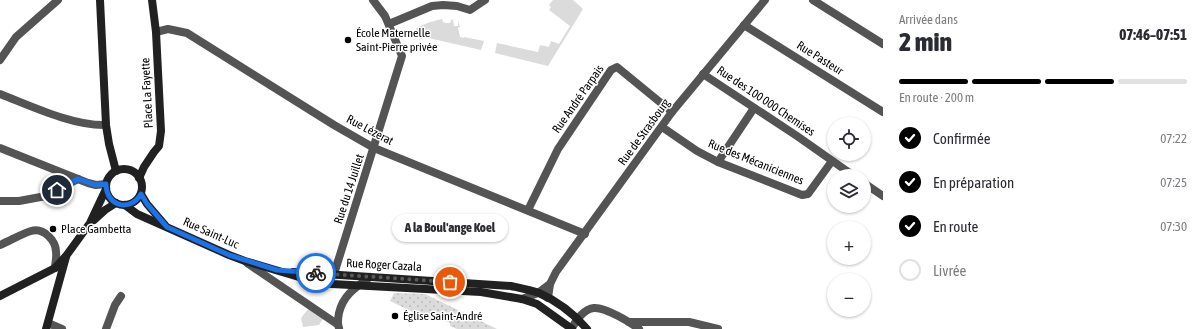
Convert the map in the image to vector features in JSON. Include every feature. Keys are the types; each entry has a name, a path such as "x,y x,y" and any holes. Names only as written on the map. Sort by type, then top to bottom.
{"main road":[{"path":"100,0 106,125 116,171"},
{"name":"Place La Fayette","path":"139,178 144,167 160,146 161,131 156,32 152,0"},
{"path":"0,296 55,268 66,256 90,223 108,179 116,171 126,170 136,174 142,188 141,194 134,202 124,205 111,200 106,187"},
{"name":"Rue Saint-Luc","path":"141,194 147,204 167,227"},
{"path":"90,223 116,203"},
{"name":"Rue Saint-Luc","path":"124,205 137,214 229,255 310,280 332,284"},
{"path":"47,326 66,256"},
{"name":"Rue Saint-Luc","path":"277,270 334,274"},
{"name":"Rue Roger Cazala","path":"334,274 511,286 538,293 548,298 564,308 587,329"},
{"name":"Rue Roger Cazala","path":"332,284 482,292 522,298 537,304 572,329"}],"street":[{"path":"0,60 16,37 58,0"},
{"name":"Rue du 14 Juillet","path":"334,274 402,56 385,16 373,0"},
{"path":"389,24 432,6 443,5 470,10 485,0"},
{"name":"Rue de Strasbourg","path":"548,298 550,284 556,272 672,112 765,0"},
{"path":"813,0 883,44"},
{"name":"Rue Pasteur","path":"744,25 883,112"},
{"name":"Rue Lézerat","path":"156,32 168,29 187,33 334,125 374,148 585,234"},
{"name":"Rue André Parpais","path":"528,210 558,149 611,70 617,67 672,112"},
{"name":"Rue des 100 000 Chemises","path":"704,74 827,157"},
{"path":"0,94 71,121 106,125"},
{"path":"718,162 754,108"},
{"name":"Rue des Mécaniciennes","path":"662,127 697,151 718,162 802,195 808,194 831,161"},
{"path":"0,148 78,179 106,187"},
{"name":"Rue des 100 000 Chemises","path":"833,161 844,169"},
{"path":"0,201 19,201 46,196 78,179"},
{"path":"871,188 883,196"},
{"path":"0,245 32,230 45,233 54,243 57,251 55,268"},
{"name":"Rue Saint-Luc","path":"245,261 337,327"},
{"path":"337,327 344,300 359,285 370,277"},
{"name":"Rue de Strasbourg","path":"522,298 538,293 550,284"},
{"path":"106,329 115,305 121,296"},
{"path":"572,329 577,319 590,309 595,308 602,309 629,322 639,329"},
{"path":"629,322 718,329"},
{"path":"47,326 62,329"}],"shaded area":[{"path":"553,0 573,0 583,9 548,66 495,53 497,43 538,52 540,45 549,47 551,41 559,44 570,26 549,10 551,7 549,5"},
{"path":"442,19 443,22 450,23 452,19 454,26 458,26 458,21 460,27 458,28 460,37 484,41 481,50 411,34 429,22"},
{"path":"394,293 425,294 497,329 457,329 450,326 450,323 436,317 434,321 431,321 390,301"},
{"path":"309,308 323,319 319,325 303,327 301,318"}],"way so far":[{"path":"316,273 450,282"}],"place":[{"name":"École Maternelle Saint-Pierre privée","path":"348,40"},
{"name":"Place Gambetta","path":"53,229"},
{"name":"A la Boul'ange Koel","path":"450,282"},
{"name":"Église Saint-André","path":"395,316"}],"route":[{"path":"57,190 78,179 96,185 106,184 106,189 111,200 120,205 134,202 141,194 147,204 167,227 229,255 277,270 316,273"}]}
